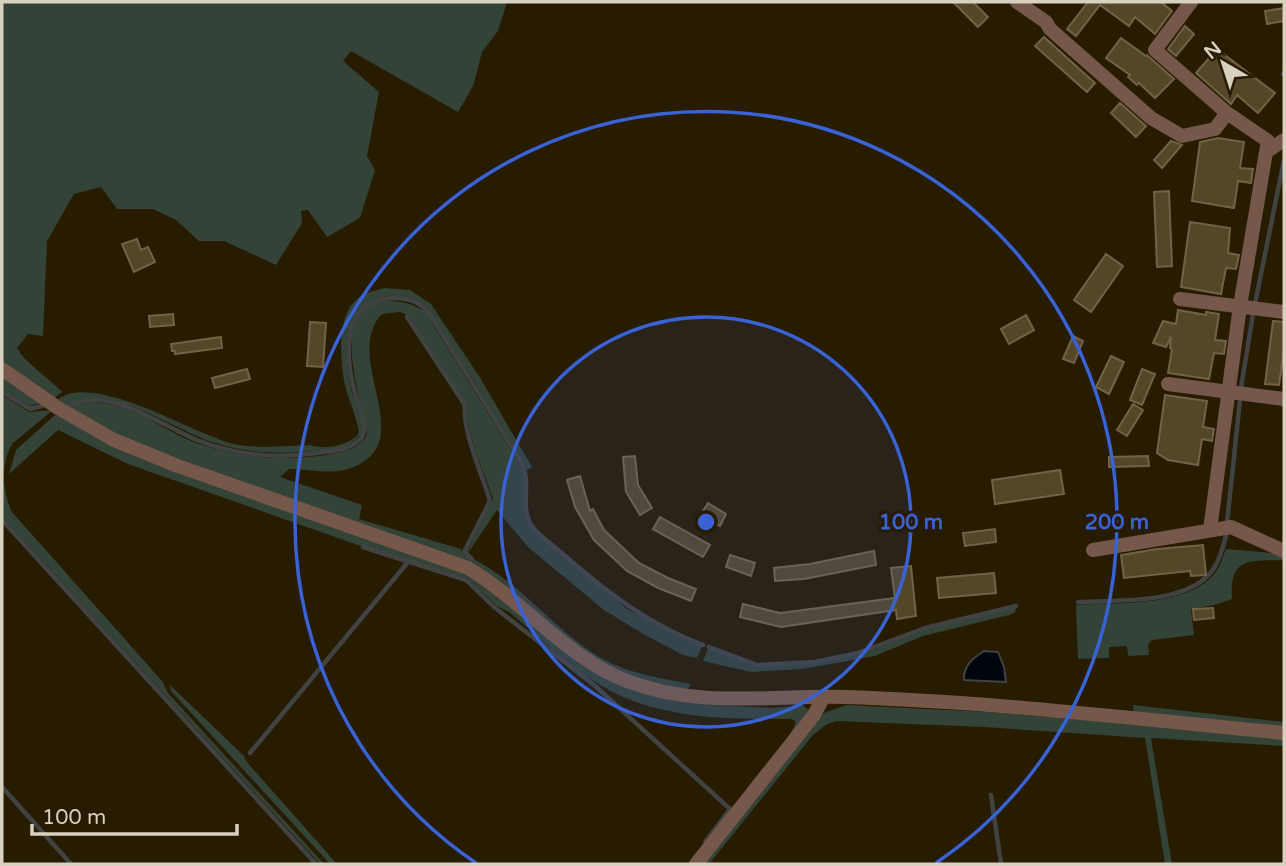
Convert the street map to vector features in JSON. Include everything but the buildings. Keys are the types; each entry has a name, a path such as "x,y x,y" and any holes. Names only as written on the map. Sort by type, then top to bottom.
{"street":[{"path":"1017,2 1046,22 1050,29 1151,118 1182,136 1215,129 1227,113"},
{"path":"1192,2 1154,50 1227,113 1268,141 1240,306 1210,530"},
{"path":"1266,152 1284,141"},
{"path":"1180,299 1284,312"},
{"path":"2,369 75,418 114,440 178,466 468,568 502,590 601,669 627,681 690,696 722,700 823,698 1053,710 1284,733"},
{"path":"1168,384 1284,399"},
{"path":"1093,550 1231,527 1284,551"},
{"path":"696,864 814,715 823,698"}],"green space":[{"path":"2,2 507,2 498,31 482,52 473,86 458,112 351,51 343,61 379,92 367,156 375,170 360,218 327,237 308,210 301,211 302,223 276,265 224,241 199,241 176,220 153,209 117,209 101,187 74,194 47,241 43,336 28,334 17,348 62,392 52,400 2,365"},
{"path":"384,288 410,290 431,304 479,376 532,467 527,470 474,381 424,306 403,297 377,299 364,306 355,316 349,330 349,377 362,434 349,445 339,449 280,453 251,451 204,439 132,407 95,400 76,403 101,403 127,409 187,439 232,453 298,458 342,452 357,446 367,434 352,356 352,336 357,318 367,306 385,301 402,302 417,307 426,313 521,467 526,513 533,529 627,609 702,646 697,658 683,655 604,610 528,547 497,510 467,552 493,499 472,441 467,405 408,315 400,312 382,314 371,333 370,354 381,423 379,443 368,459 338,471 289,469 280,477 362,505 359,519 461,549 462,554 502,577 593,652 632,671 691,684 687,690 622,675 589,656 508,590 116,435 56,401 72,393 93,393 117,398 216,438 243,446 341,445 359,432 342,365 341,341 345,318 358,298"},
{"path":"2,375 41,403 29,406 2,389"},
{"path":"2,395 29,412 53,410 13,443 9,451 4,477 12,512 162,681 168,693 324,864 320,864 2,517"},
{"path":"55,415 450,565 488,586 594,670 709,705 773,708 803,705 810,711 782,748 795,725 792,719 719,718 647,706 602,686 578,670 509,612 497,606 467,578 355,544 128,464 58,430 9,474 16,450"},
{"path":"1226,549 1284,554 1284,560 1252,561 1238,568 1232,585 1232,599 1191,609 1194,635 1152,640 1148,644 1149,655 1128,656 1127,646 1109,647 1109,658 1078,659 1076,605 1152,601 1190,591 1206,582 1217,570"},
{"path":"1017,607 1015,612 1009,615 923,636 875,656 803,669 751,672 703,661 708,648 754,666 816,663 859,655 926,629"},
{"path":"170,685 244,756 337,864 330,864 171,691"},
{"path":"846,705 988,712 1284,737 1284,746 1151,738 1172,864 1165,864 1145,738 984,727 837,721 827,724 813,735 709,864 699,864 816,719"},
{"path":"1133,705 1284,722 1284,729 1134,715"}],"shaded area":[{"path":"984,651 998,652 1006,682 964,680 970,663"}],"waterway":[{"path":"1255,304 1284,160"},
{"path":"72,404 95,400 122,405 197,440 241,452 287,456 343,449 359,441 364,431 350,364 349,342 355,319 364,308 377,301 393,298 413,301 424,308 436,324 522,464 526,480 526,512 535,530 630,607 665,628 703,645"},
{"path":"1241,388 1253,314"},
{"path":"407,317 465,405 469,439 490,501 464,552 472,559"},
{"path":"2,392 30,409 42,406"},
{"path":"1227,523 1240,400"},
{"path":"2,520 316,864"},
{"path":"1078,602 1152,598 1189,589 1203,580 1214,568 1227,532"},
{"path":"363,547 466,580 494,607 594,685 730,809 705,842"},
{"path":"250,753 408,562"},
{"path":"709,647 757,665 815,662 858,653 925,628 1016,606"},
{"path":"2,787 71,864"},
{"path":"991,795 1001,864"}]}
